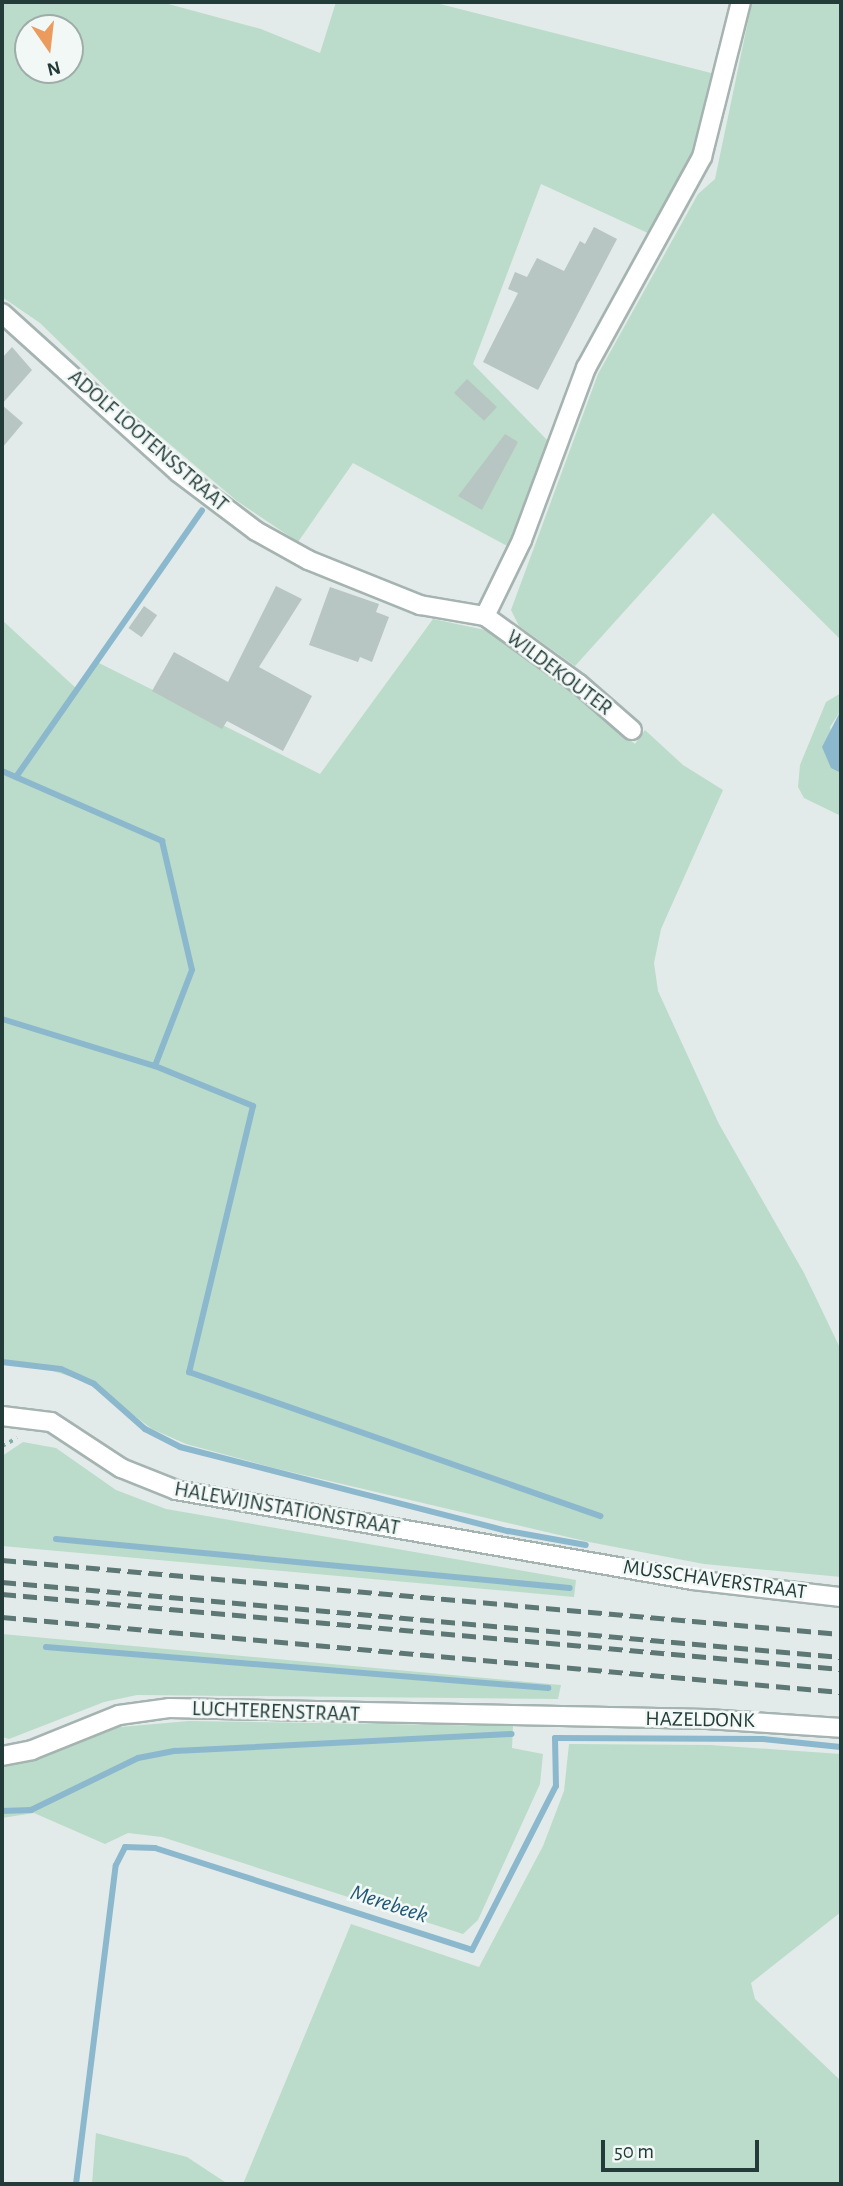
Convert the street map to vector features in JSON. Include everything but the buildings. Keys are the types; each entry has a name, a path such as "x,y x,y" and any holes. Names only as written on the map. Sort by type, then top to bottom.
{"street":[{"path":"485,616 522,540 586,368 702,157 741,2"},
{"name":"ADOLF LOOTENSSTRAAT","path":"2,313 215,502 308,560 420,605 485,616"},
{"name":"WILDEKOUTER","path":"485,616 579,684 632,730"},
{"name":"HALEWIJNSTATIONSTRAAT","path":"2,1416 51,1422 121,1468 176,1490 589,1562"},
{"name":"MUSSCHAVERSTRAAT","path":"589,1562 693,1580 841,1597"},
{"name":"LUCHTERENSTRAAT","path":"2,1756 32,1751 119,1715 152,1709 558,1718"},
{"name":"HAZELDONK","path":"558,1718 745,1721 841,1728"}],"green space":[{"path":"2,2 161,2 261,29 320,53 336,2 432,2 715,74 696,154 650,234 541,184 473,364 549,442 511,548 353,463 298,542 237,501 127,408 40,323 2,297"},
{"path":"752,2 841,2 841,640 713,513 575,666 519,626 511,610 598,374 698,194 715,179"},
{"path":"433,619 485,630 506,640 635,744 645,730 683,765 723,790 661,929 654,963 658,991 719,1124 804,1273 841,1350 841,1577 704,1564 589,1542 274,1468 186,1444 152,1429 100,1390 72,1377 40,1367 2,1364 2,620 78,690 97,662 320,774"},
{"path":"841,693 841,710 830,727 841,773 841,816 804,798 798,787 800,765 826,702"},
{"path":"23,1442 56,1448 116,1490 166,1509 576,1580 574,1597 2,1546 2,1456"},
{"path":"2,1634 561,1685 558,1699 137,1695 104,1702 9,1739 2,1737"},
{"path":"189,1721 513,1726 512,1748 543,1754 540,1784 478,1920 463,1934 162,1837 128,1833 105,1844 34,1813 2,1818 2,1767 34,1761 109,1728"},
{"path":"569,1744 710,1745 841,1754 841,1912 751,1983 755,1999 841,2081 841,2184 243,2184 351,1924 479,1967 543,1846 564,1791"},
{"path":"96,2133 187,2157 228,2184 92,2184"}],"water":[{"path":"841,710 841,773 831,768 822,747"}],"waterway":[{"path":"16,777 202,510"},
{"path":"2,771 162,841 192,970 155,1066 253,1106 189,1372 601,1516"},
{"path":"2,1019 155,1066"},
{"path":"2,1362 61,1369 94,1384 145,1429 180,1447 508,1531 586,1545"},
{"path":"56,1539 570,1588"},
{"path":"46,1647 548,1688"},
{"path":"2,1811 31,1810 138,1758 175,1751 512,1734"},
{"name":"Merebeek","path":"76,2184 116,1865 125,1847 155,1848 472,1950 556,1786 555,1738 763,1739 841,1747"}],"railway":[{"path":"2,1560 841,1634"},
{"path":"2,1582 841,1657"},
{"path":"2,1594 841,1669"},
{"path":"2,1617 841,1692"}]}
